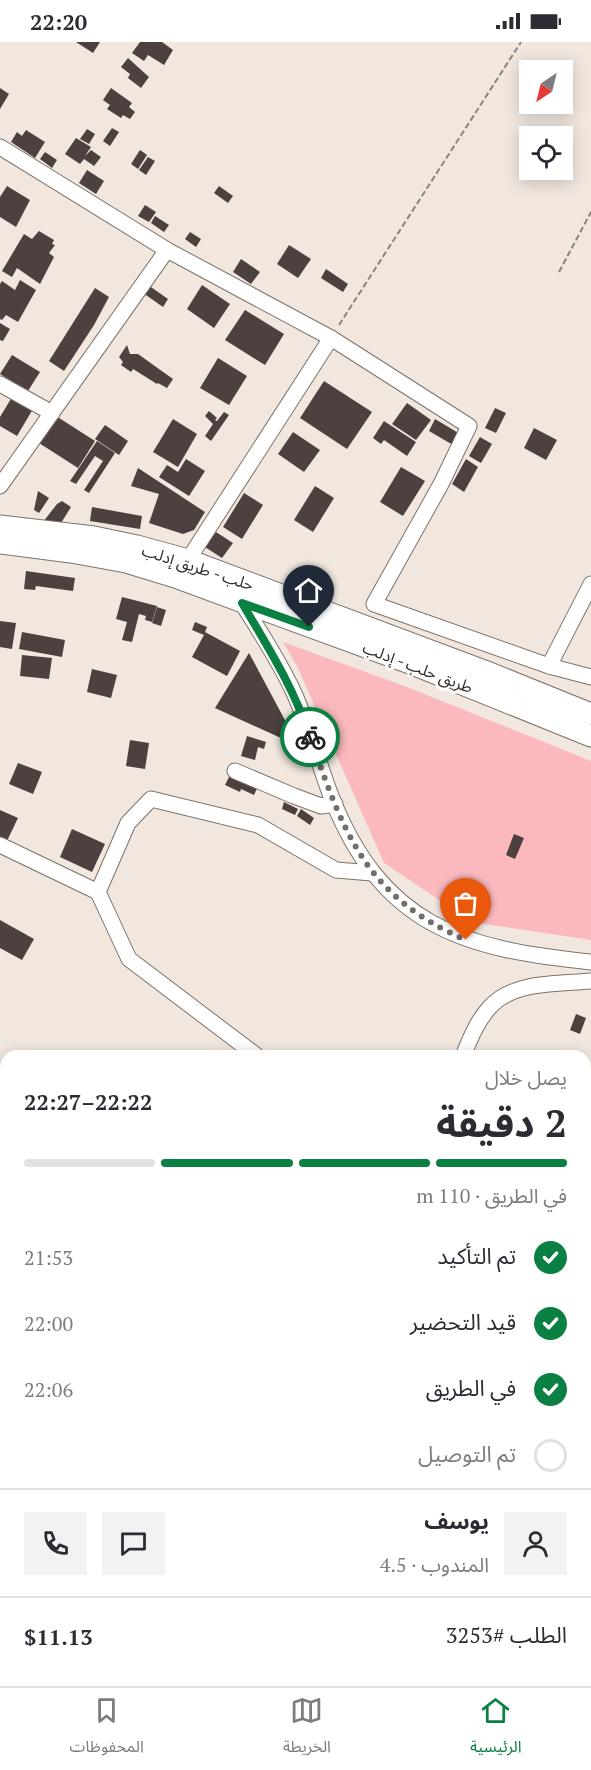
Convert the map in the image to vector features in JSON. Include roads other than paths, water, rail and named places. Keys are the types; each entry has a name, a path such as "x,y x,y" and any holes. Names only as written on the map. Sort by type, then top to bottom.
{"highway":[{"name":"حلب - طريق إدلب","path":"0,526 94,537 188,560 476,668 591,714"},
{"name":"طريق حلب - إدلب","path":"0,543 126,562 175,577 415,665 591,736"}],"street":[{"path":"0,147 167,250 331,338 469,426 441,484 374,604 549,666 591,677"},
{"path":"0,486 167,250"},
{"path":"188,560 331,338"},
{"path":"0,384 52,413"},
{"path":"549,666 591,584"},
{"path":"242,603 294,694 334,804 348,834 372,873 385,888 423,918 466,940 520,953 591,962"},
{"path":"235,771 321,806 334,804"},
{"path":"99,892 128,823 151,799 258,825 336,870 372,873"},
{"path":"0,846 99,892 129,960 249,1050"},
{"path":"466,1050 477,1023 496,1001 513,992 536,986 591,981"}]}
